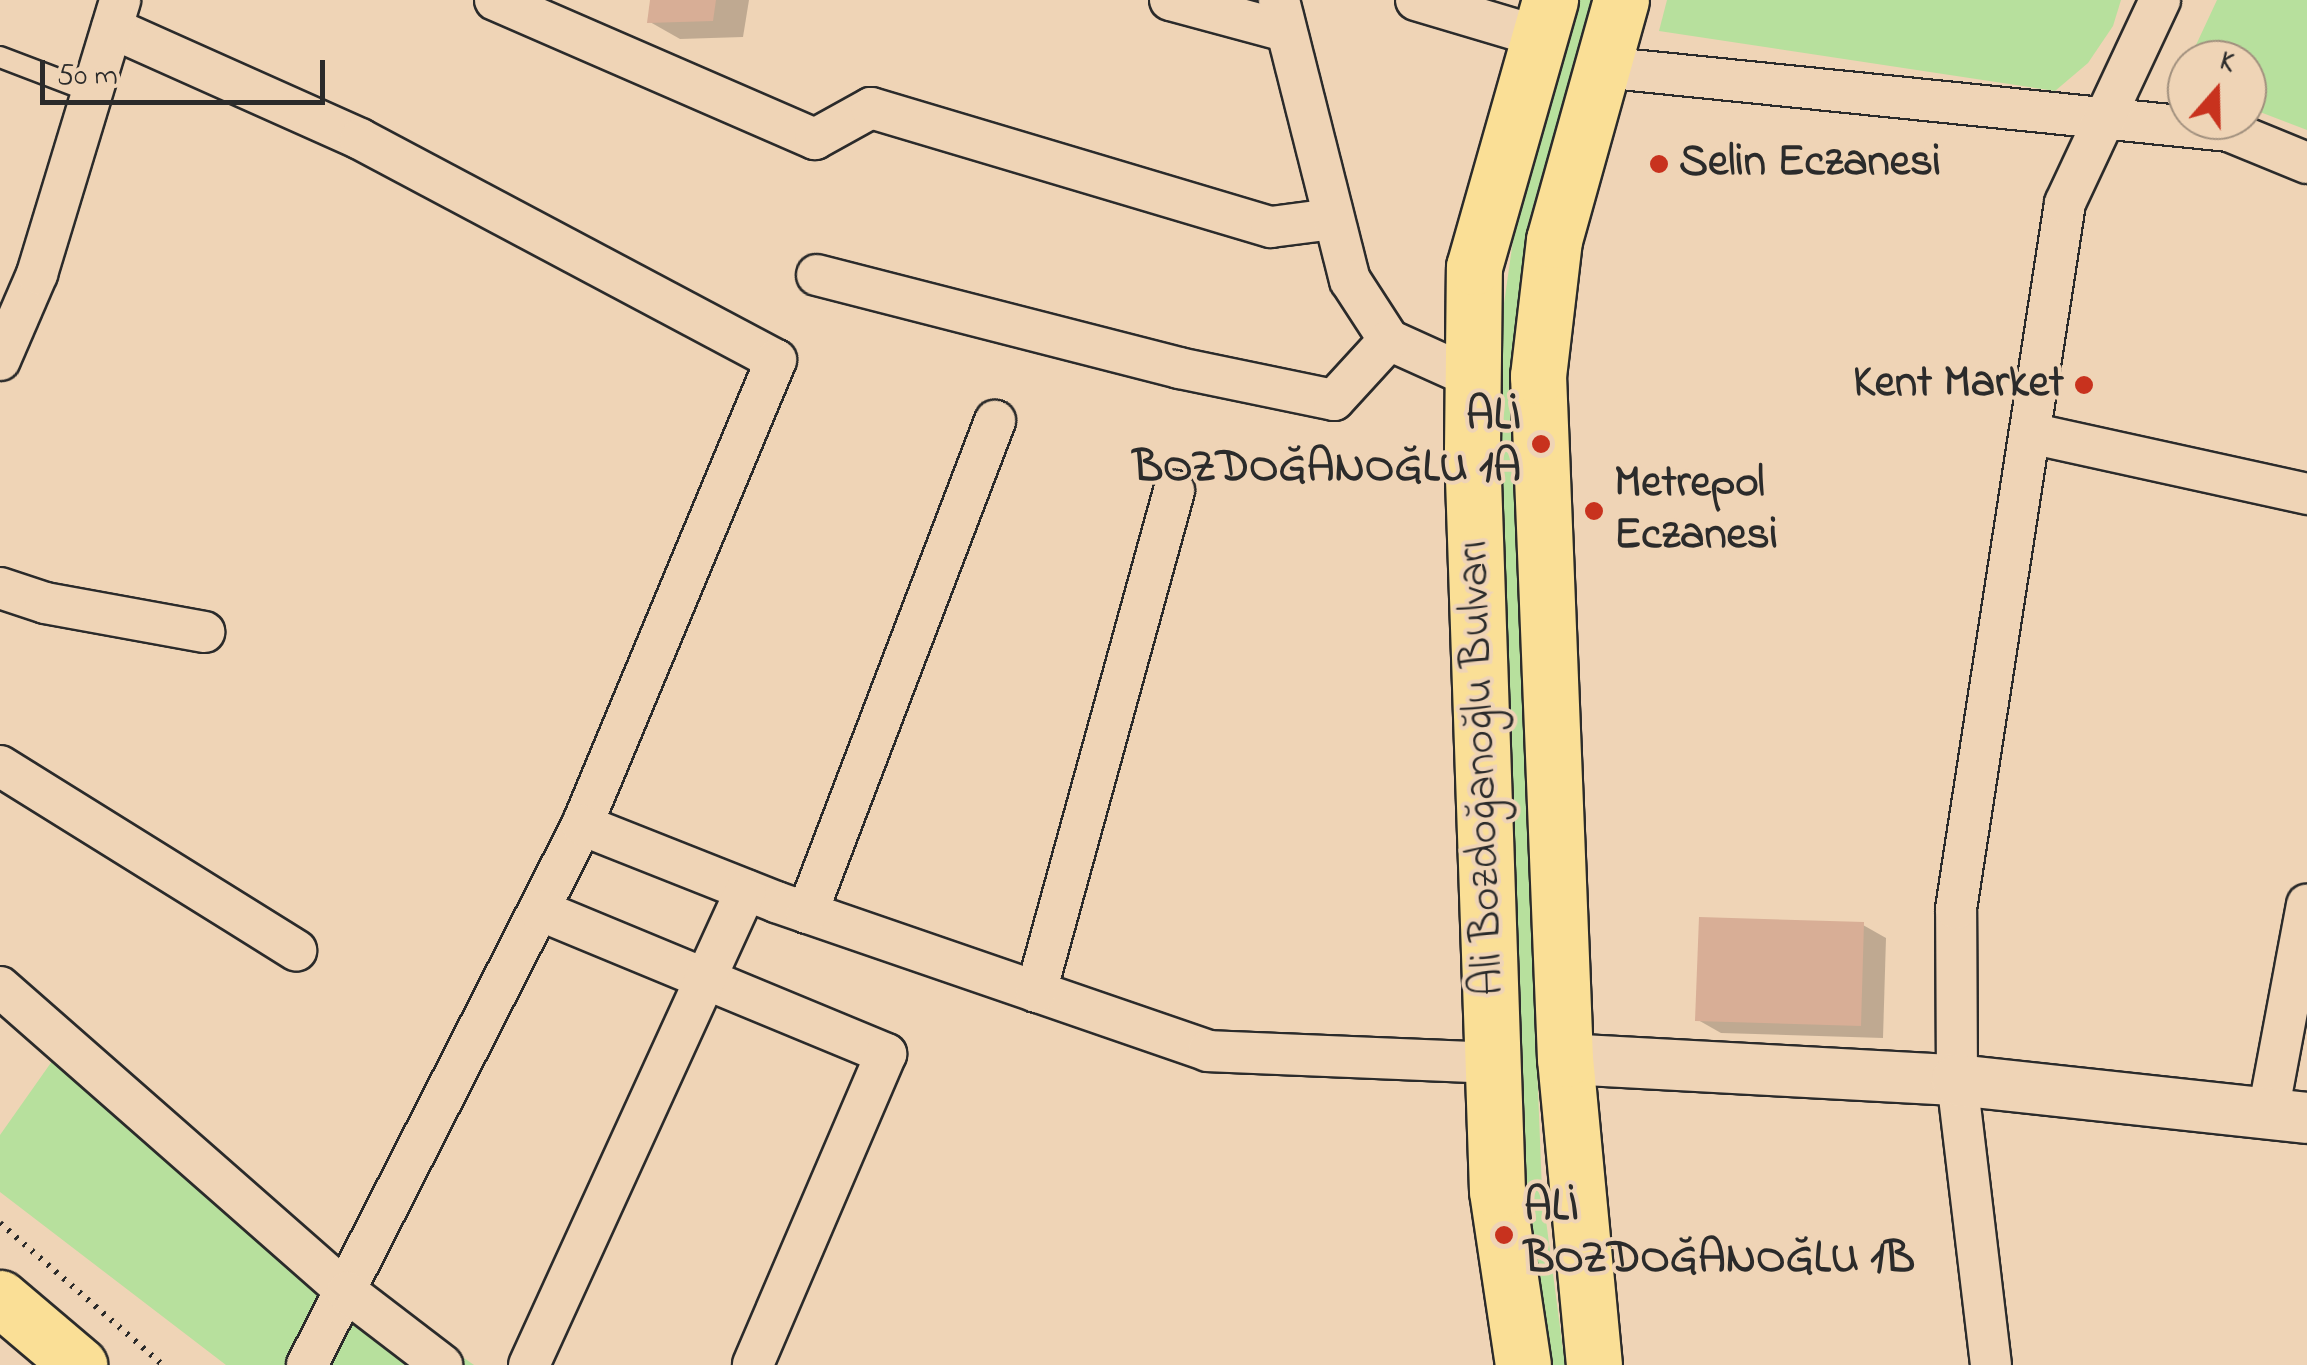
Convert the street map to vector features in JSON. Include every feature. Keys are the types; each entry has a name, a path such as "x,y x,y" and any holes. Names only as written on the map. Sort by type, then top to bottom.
{"main road":[{"name":"Ali Bozdoğanoğlu Bulvarı","path":"1594,1365 1565,1059 1538,376 1554,240 1621,0"},
{"name":"Ali Bozdoğanoğlu Bulvarı","path":"1523,1365 1498,1191 1473,378 1474,267 1545,18"},
{"path":"0,1298 79,1365"}],"street":[{"path":"495,0 815,139 872,108 1271,227 1333,219"},
{"path":"1170,0 1282,15 1350,280 1389,340 1473,378"},
{"path":"1416,0 1545,18"},
{"path":"1992,1365 1956,1080 1956,909 2065,203 2160,0"},
{"path":"3,346 37,274 116,14 776,360 582,825 348,1292 307,1365"},
{"path":"1602,68 2102,123 2229,132 2307,163"},
{"path":"818,276 1179,368 1334,400 1389,340"},
{"path":"807,913 995,421"},
{"path":"2030,433 2307,494"},
{"path":"1036,992 1174,491"},
{"path":"0,588 44,603 204,632"},
{"path":"0,766 296,950"},
{"path":"582,825 807,913 1208,1051 1494,1063"},
{"path":"529,1365 746,890"},
{"path":"1565,1059 1956,1080 2288,1116 2307,905"},
{"path":"539,910 886,1054 752,1365"},
{"path":"0,987 348,1292 442,1365"}],"lane":[{"path":"0,57 92,92"}],"path":[{"path":"0,1223 164,1365"}],"green space":[{"path":"1578,0 1593,0 1528,224 1510,393 1542,1190 1565,1365 1552,1365 1527,1190 1498,346 1516,219"},
{"path":"1667,0 2121,0 2113,26 2088,63 2055,91 1659,31"},
{"path":"2217,0 2307,0 2307,130 2267,115 2267,40 2198,40"},
{"path":"62,1047 382,1301 474,1365 226,1365 0,1192 0,1135"}],"building":[{"path":"650,0 716,0 713,21 647,23"},
{"path":"1699,917 1864,922 1861,1026 1695,1021"}],"place":[{"name":"Selin Eczanesi","path":"1659,164"},
{"name":"Kent Market","path":"2084,385"},
{"name":"ALİ BOZDOĞANOĞLU 1A","path":"1541,444"},
{"name":"Metrepol Eczanesi","path":"1594,511"},
{"name":"ALİ BOZDOĞANOĞLU 1B","path":"1504,1235"}]}
